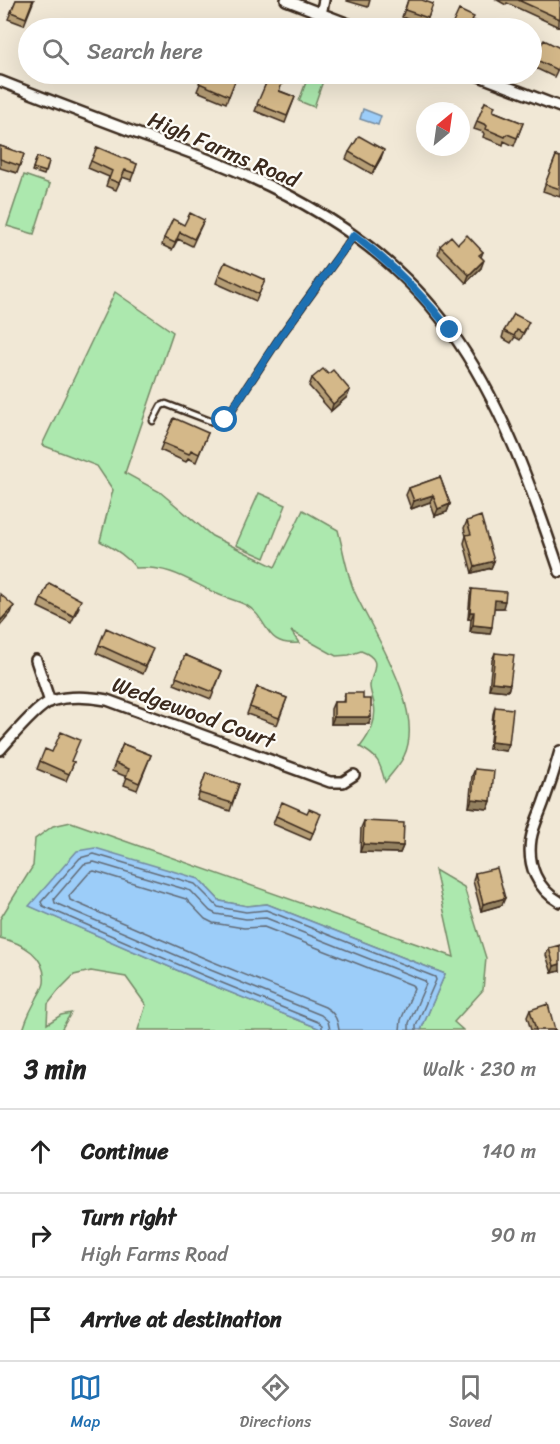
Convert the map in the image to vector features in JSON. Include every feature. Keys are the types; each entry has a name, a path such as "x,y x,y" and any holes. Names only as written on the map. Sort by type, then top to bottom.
{"street":[{"path":"286,0 332,18"},
{"path":"321,14 324,0"},
{"name":"High Farms Road","path":"0,81 251,177 310,208 354,235 397,271 426,300 450,330 493,401 543,520 560,572"},
{"path":"500,84 560,107"},
{"path":"0,750 29,718 50,702 36,660"},
{"name":"Wedgewood Court","path":"50,702 84,697 107,700 322,780 343,782 354,775"},
{"path":"560,752 531,837 530,853 532,866 539,882 554,899 560,902"}],"lane":[{"path":"153,421 161,406 166,404 218,424 225,420 280,337 354,235"}],"green space":[{"path":"305,84 322,84 314,107 299,101"},
{"path":"24,175 50,184 34,234 7,226"},
{"path":"115,292 173,332 125,473 160,492 212,536 275,567 303,510 338,530 352,586 395,673 408,717 409,738 404,756 385,782 378,761 360,747 374,722 374,704 370,690 375,666 373,658 361,651 336,656 291,631 299,643 279,641 268,631 254,611 246,605 168,571 136,568 124,556 100,541 113,490 97,466 42,445"},
{"path":"259,493 286,505 265,558 236,545"},
{"path":"71,822 454,957 435,870 464,887 486,958 483,990 454,1022 463,1030 421,1030 445,974 267,904 247,906 220,901 199,879 77,852 30,906 202,981 323,1030 138,1030 146,1005 126,977 91,971 74,975 48,1004 47,1024 61,1015 71,1013 61,1030 23,1030 44,983 44,974 42,965 32,952 17,943 0,938 0,919 33,866 35,839 53,826"}],"water":[{"path":"363,109 381,116 378,125 360,119"},
{"path":"95,848 199,879 220,901 247,906 267,904 445,974 421,1030 323,1030 202,981 29,906 77,851"}],"building":[{"path":"16,0 33,0 26,18 11,12"},
{"path":"408,0 422,0 433,4 428,18 405,10"},
{"path":"518,0 560,0 560,19"},
{"path":"459,10 474,17 473,18 455,18"},
{"path":"544,40 560,48 560,63 557,70 542,62"},
{"path":"201,84 234,84 229,96"},
{"path":"266,84 282,84 279,91 295,97 287,116 257,104"},
{"path":"485,102 495,106 493,111 523,123 517,138 507,134 505,137 486,129 486,125 477,121"},
{"path":"359,136 384,150 375,167 349,152"},
{"path":"0,146 24,154 20,166 0,159"},
{"path":"97,147 137,164 134,173 125,170 119,183 109,179 112,171 91,161"},
{"path":"556,156 560,157 560,189 545,184"},
{"path":"37,157 49,161 46,172 33,168"},
{"path":"190,213 204,220 194,239 180,232 175,243 164,238 173,219 184,225"},
{"path":"467,235 483,252 479,255 484,260 469,275 440,246 451,236 458,244"},
{"path":"225,262 265,280 259,294 219,275"},
{"path":"514,314 529,322 523,333 517,330 514,336 504,331"},
{"path":"323,369 328,374 333,370 350,390 333,404 312,378"},
{"path":"174,418 208,433 199,454 191,450 189,454 163,443"},
{"path":"440,477 450,504 438,509 433,495 414,501 409,488"},
{"path":"481,516 494,561 475,566 466,535 471,534 467,521"},
{"path":"49,583 81,600 73,616 41,599"},
{"path":"472,589 506,592 505,601 495,600 492,627 473,625 474,612 470,612"},
{"path":"0,594 14,606 0,621"},
{"path":"106,628 153,649 145,666 99,645"},
{"path":"495,653 514,655 510,684 492,682"},
{"path":"185,655 222,671 213,692 176,677"},
{"path":"257,687 287,698 279,718 250,707"},
{"path":"345,693 363,693 363,699 371,699 371,717 334,717 334,702 345,702"},
{"path":"495,707 513,709 509,744 491,742"},
{"path":"61,732 80,740 71,761 74,762 69,774 40,761 45,749 52,752"},
{"path":"123,744 151,755 139,783 126,777 129,769 115,763"},
{"path":"475,769 494,771 491,801 472,799"},
{"path":"206,773 239,784 232,803 199,793"},
{"path":"282,802 307,813 309,809 321,814 313,833 276,816"},
{"path":"364,821 404,823 403,846 363,844"},
{"path":"497,868 505,898 483,904 475,873"},
{"path":"560,945 560,964 554,966 549,948"},
{"path":"548,1004 555,1030 536,1030 530,1010"}],"route":[{"path":"225,420 280,337 354,235 404,277 450,330"}]}
